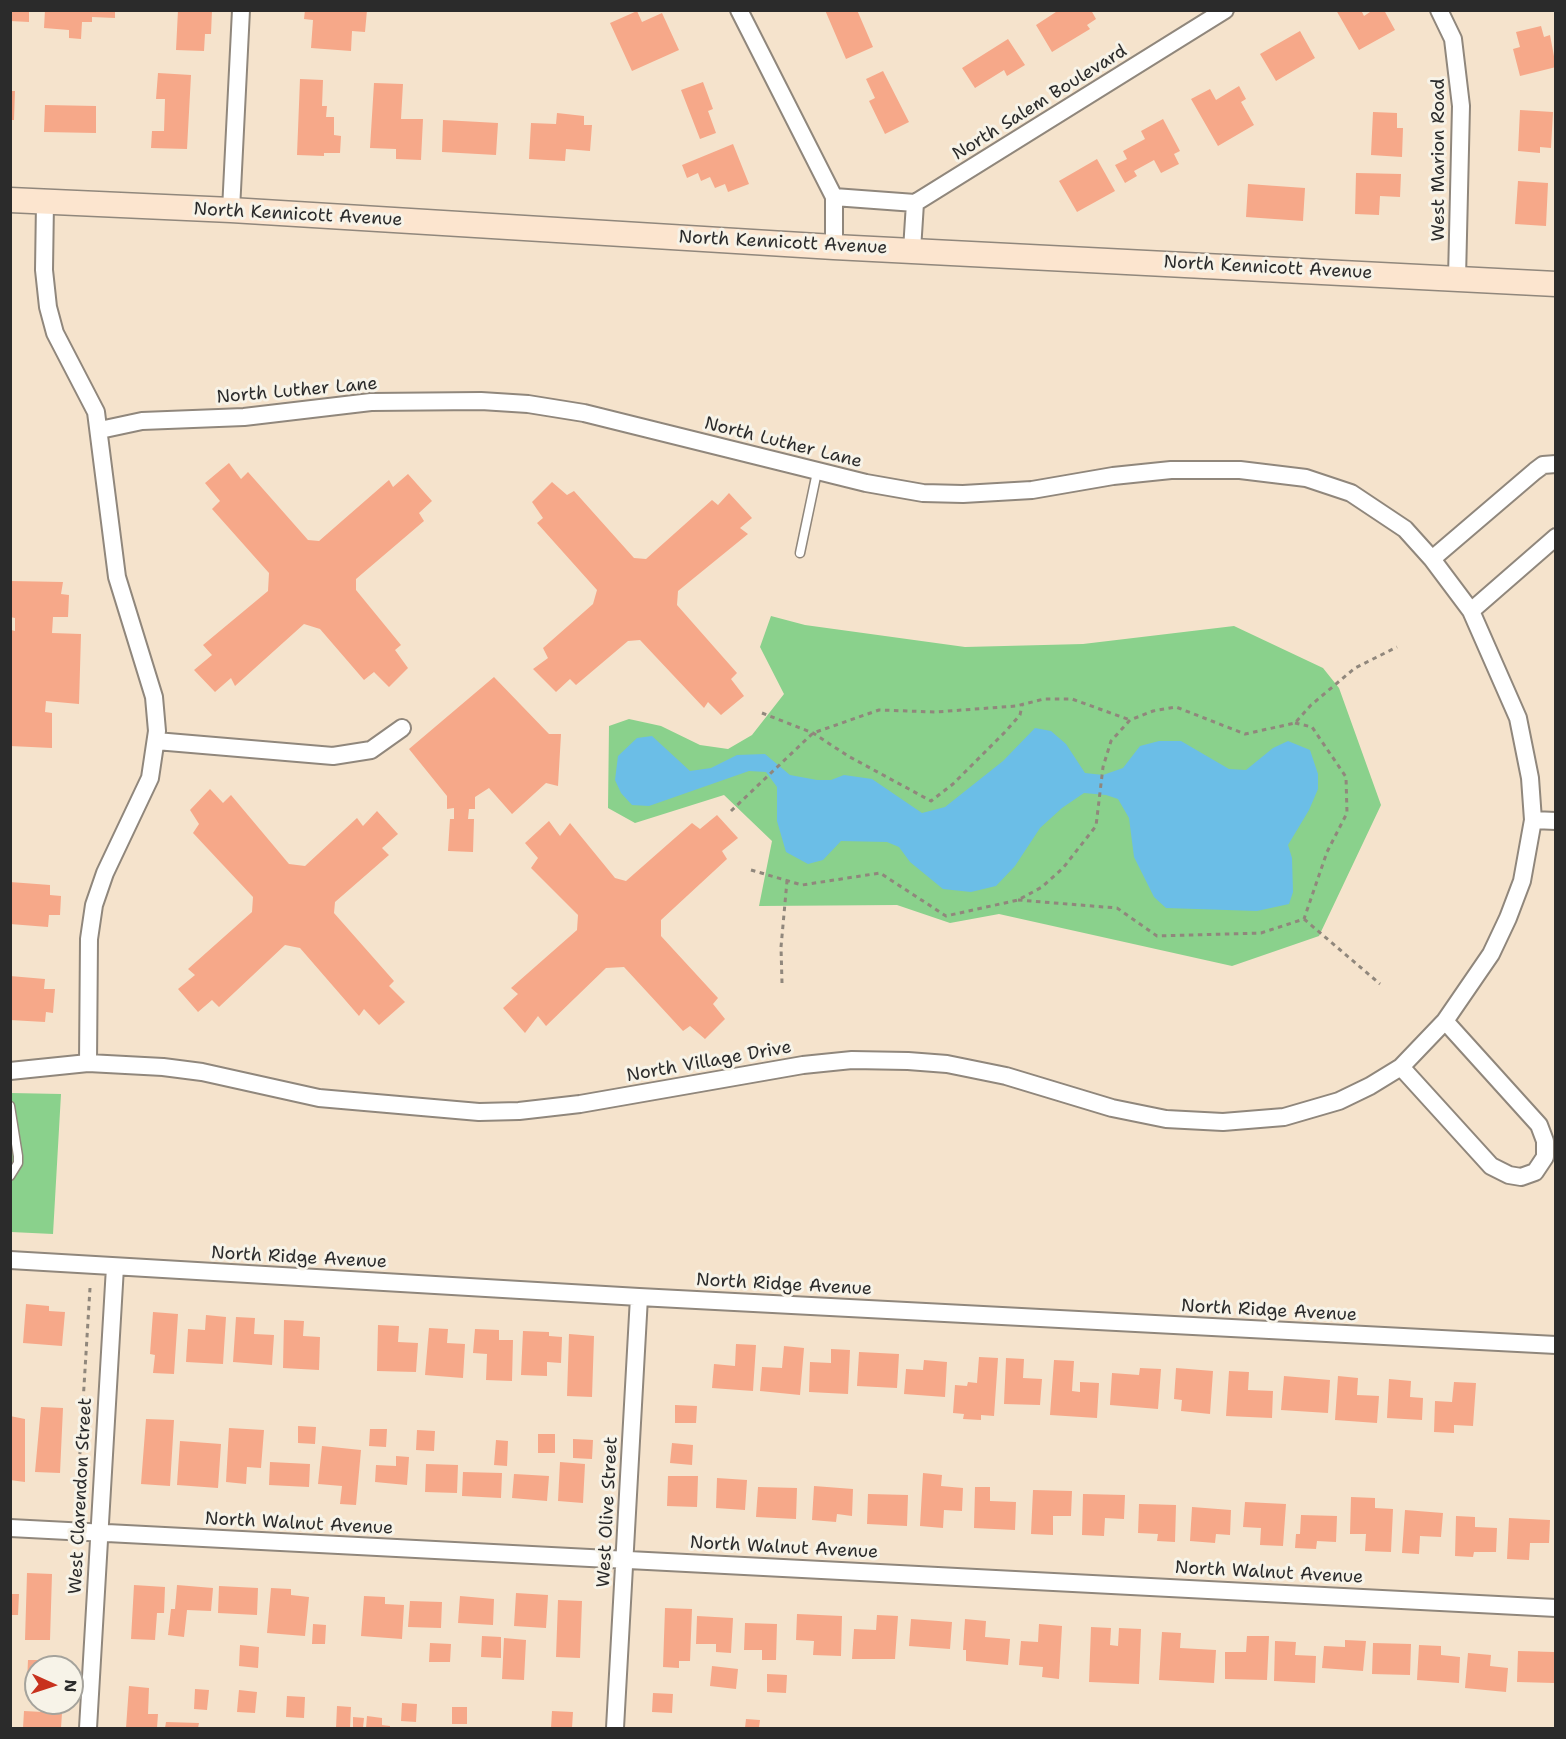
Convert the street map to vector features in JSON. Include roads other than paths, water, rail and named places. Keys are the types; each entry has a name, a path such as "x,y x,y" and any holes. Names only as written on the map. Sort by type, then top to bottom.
{"street":[{"path":"231,210 241,10"},
{"path":"739,10 834,197 834,248"},
{"name":"North Salem Boulevard","path":"915,204 1225,10"},
{"name":"West Marion Road","path":"1439,10 1453,39 1461,106 1457,278"},
{"path":"834,197 915,204 912,250"},
{"name":"North Kennicott Avenue","path":"10,200 231,210 834,248 912,250 1556,284"},
{"path":"45,202 44,270 48,306 56,333 96,412 117,577 154,697 156,741 150,778 105,873 94,905 89,939 88,1063"},
{"name":"North Luther Lane","path":"100,430 142,421 244,417 371,402 482,401 536,405 584,414 818,472 901,490 963,494 1032,490 1144,472 1223,470 1269,472 1306,478 1351,493 1405,529 1432,559 1471,611 1518,718 1530,778 1533,820"},
{"path":"1432,559 1535,471 1543,465 1556,464"},
{"path":"1471,611 1556,537"},
{"path":"156,741 333,756 371,750 402,728"},
{"path":"1533,820 1556,821"},
{"name":"North Village Drive","path":"10,1071 88,1063 202,1072 319,1098 479,1112 519,1111 580,1104 803,1065 852,1060 908,1061 947,1064 1006,1076 1112,1108 1166,1119 1197,1122 1249,1121 1307,1113 1339,1101 1401,1067 1445,1021 1491,954 1508,918 1522,881 1533,820"},
{"path":"1401,1067 1491,1166 1509,1175 1521,1177 1535,1172 1545,1157 1545,1141 1539,1125 1445,1021"},
{"name":"North Ridge Avenue","path":"10,1260 639,1298 1556,1345"},
{"name":"West Clarendon Street","path":"88,1728 115,1267"},
{"name":"West Olive Street","path":"615,1728 639,1298"},
{"name":"North Walnut Avenue","path":"10,1528 1556,1608"}],"lane":[{"path":"800,553 818,472"},
{"path":"10,1106 18,1162 10,1176"}],"water":[{"path":"1035,728 1051,731 1066,744 1085,773 1103,775 1123,768 1140,746 1159,741 1181,741 1229,769 1246,770 1273,748 1288,741 1310,750 1318,774 1318,789 1309,810 1288,845 1292,858 1293,892 1289,904 1257,911 1166,908 1154,897 1134,857 1129,818 1118,799 1106,795 1084,793 1062,808 1040,828 1015,866 996,886 971,892 943,889 910,862 899,847 887,842 841,841 823,860 808,864 786,852 777,821 777,787 766,772 749,771 649,806 632,805 621,793 615,780 618,756 637,738 652,736 690,771 711,768 737,755 765,754 790,775 817,780 831,780 844,775 872,779 922,813 945,807 1003,761"}]}
